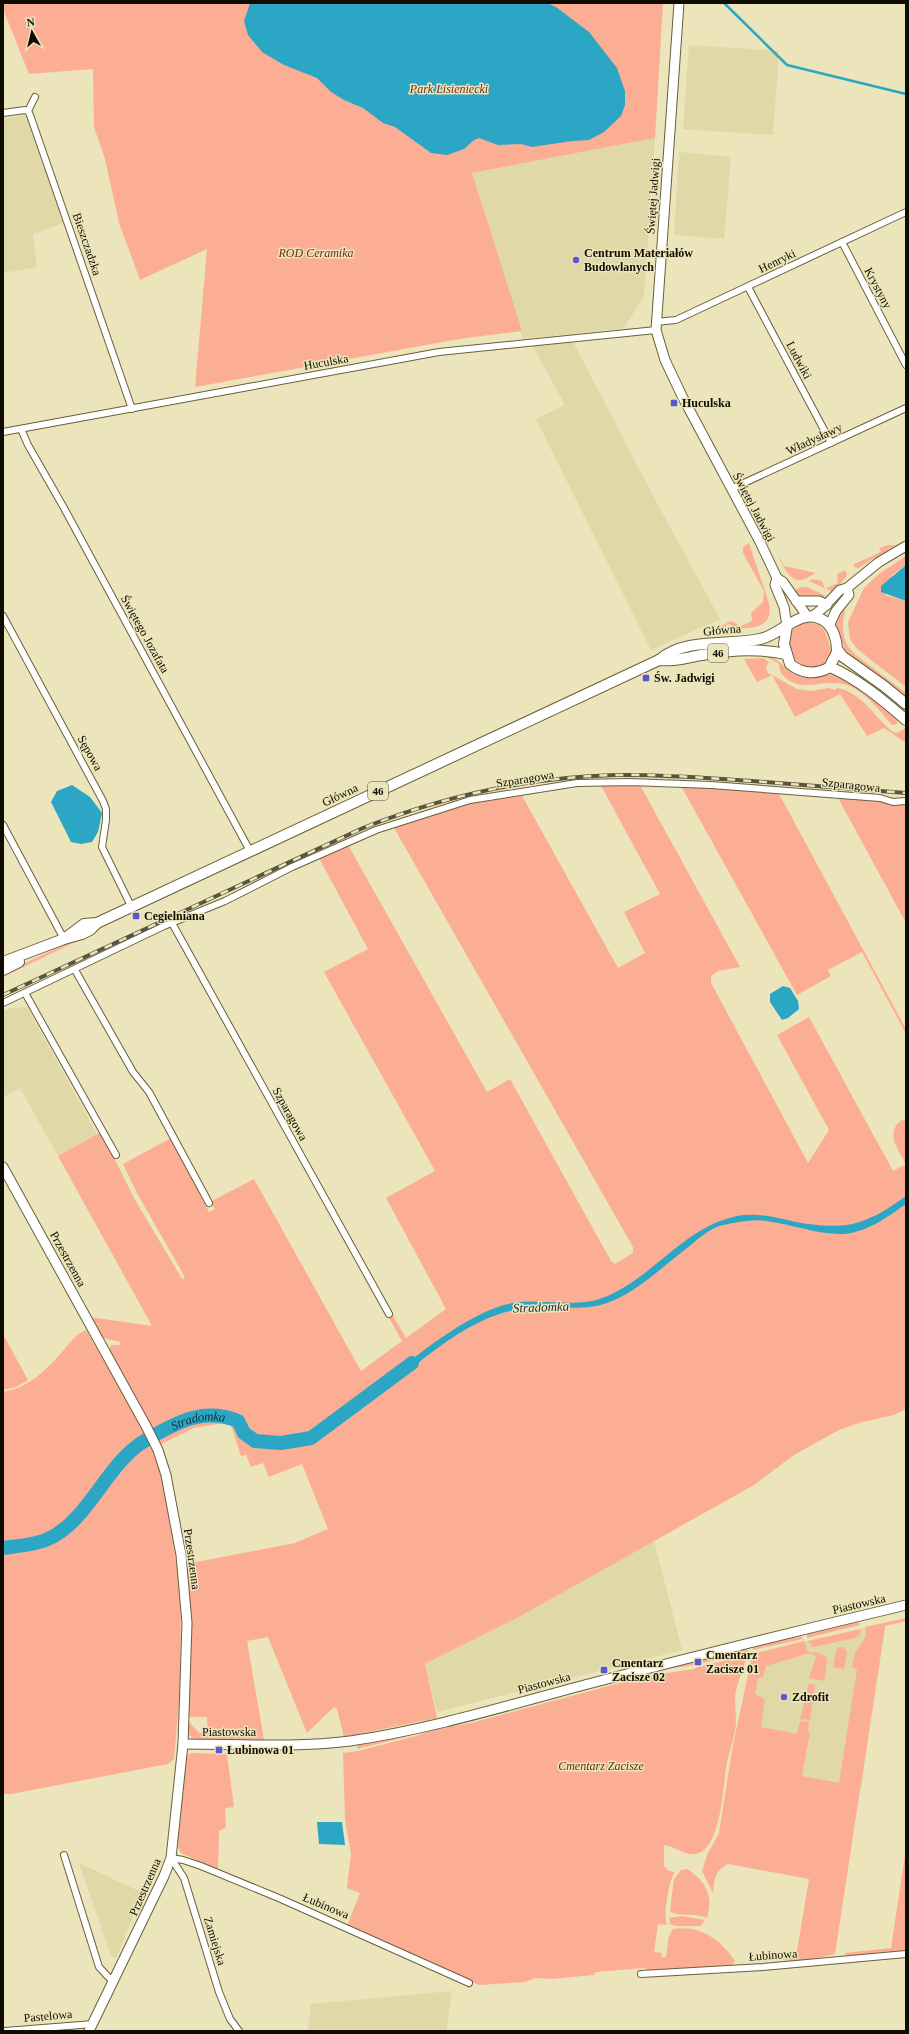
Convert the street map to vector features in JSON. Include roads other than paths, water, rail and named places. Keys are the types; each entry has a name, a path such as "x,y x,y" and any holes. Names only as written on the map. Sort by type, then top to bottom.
{"main road":[{"name":"46","path":"787,626 794,620 810,616"},
{"path":"810,616 829,626 834,635 837,649 842,656 880,682 906,704"},
{"name":"Główna","path":"3,970 64,939 84,924 97,923 659,660 667,654 697,645 760,639 771,636 787,626"},
{"path":"787,626 784,644 790,664 806,672 819,672 830,667 837,649"},
{"name":"Główna","path":"659,660 670,661 720,652 769,650 786,654"},
{"path":"830,667 845,673 885,702 906,720"},
{"name":"Główna","path":"3,962 40,950"}],"street":[{"name":"Świętej Jadwigi","path":"679,3 656,326 666,360 682,396 777,578 783,582 796,601 810,616"},
{"path":"3,114 28,111 35,97"},
{"name":"Bieszczadzka","path":"28,111 58,192 132,409"},
{"name":"Henryki","path":"656,326 676,320 906,212"},
{"name":"Krystyny","path":"842,242 906,365"},
{"name":"Ludwiki","path":"748,287 831,443"},
{"name":"Huculska","path":"3,432 439,352 656,326"},
{"name":"Władysławy","path":"731,490 906,408"},
{"name":"Świętego Jozafata","path":"21,429 28,446 64,508 250,851"},
{"path":"810,616 827,605 840,590 847,588 879,562 906,546"},
{"name":"Świętej Jadwigi","path":"777,578 775,585 784,607 787,626"},
{"path":"829,626 836,611 849,595 847,588"},
{"path":"796,601 818,601 827,605"},
{"name":"Sępowa","path":"3,616 103,801 106,809 106,820 102,847 131,906"},
{"name":"Szparagowa","path":"3,1003 172,923 225,901 292,867 376,830 447,806 492,795 577,783 630,782 759,788 880,798 893,802 906,801"},
{"path":"3,826 64,939"},
{"name":"Szparagowa","path":"172,923 389,1314"},
{"path":"75,970 133,1072 149,1092 209,1202"},
{"path":"25,993 116,1155"},
{"name":"Przestrzenna","path":"3,1167 158,1450 172,1503 184,1580 187,1623 183,1744 171,1858 164,1876 91,2027"},
{"name":"Piastowska","path":"183,1744 312,1744 388,1734 444,1722 730,1647 906,1605"},
{"path":"64,1855 99,1967 113,1982"},
{"name":"Łubinowa","path":"171,1858 184,1860 201,1866 281,1899 469,1983"},
{"name":"Zamiejska","path":"171,1858 184,1878 219,1992 230,2019 238,2031"},
{"name":"Łubinowa","path":"641,1974 763,1967 906,1954"},
{"name":"Pastelowa","path":"5,2031 91,2027"}],"water":[{"path":"250,3 547,3 556,7 589,32 617,68 625,91 625,105 621,116 604,132 589,140 532,147 521,144 498,145 479,138 474,140 464,149 447,155 431,153 395,127 383,123 363,108 344,100 331,92 317,78 284,65 262,52 248,35 244,21"},
{"path":"906,565 906,601 881,592 881,586"},
{"path":"72,785 90,797 102,813 98,832 92,842 81,844 71,842 51,802 57,791"},
{"path":"783,986 790,988 798,1001 799,1009 788,1018 782,1020 770,1002 770,994"},
{"path":"906,1196 906,1204 899,1209 877,1223 853,1233 824,1233 761,1220 745,1221 720,1226 702,1236 640,1285 607,1303 597,1306 578,1308 538,1307 509,1311 475,1324 460,1333 429,1354 400,1377 396,1372 451,1331 482,1313 497,1307 523,1302 582,1302 605,1297 623,1288 639,1277 701,1230 718,1222 737,1216 752,1215 767,1216 813,1225 842,1225 855,1223 879,1214"},
{"path":"317,1822 342,1822 345,1845 319,1844"}],"waterway":[{"path":"724,3 787,65 906,94"},
{"name":"Stradomka","path":"151,1437 183,1421 204,1416 215,1416 226,1417 238,1421 244,1433 255,1441 281,1443 311,1438 412,1363"},
{"name":"Stradomka","path":"3,1548 37,1543 48,1539 62,1530 87,1506 120,1462 132,1450 146,1440"}],"railway":[{"path":"3,995 363,828 424,806 487,790 551,780 633,775 752,781 906,793"}],"place":[{"name":"Centrum Materiałów Budowlanych","path":"576,260"},
{"name":"Huculska","path":"674,403"},
{"name":"Św. Jadwigi","path":"646,678"},
{"name":"Cegielniana","path":"136,916"},
{"name":"Cmentarz Zacisze 01","path":"698,1662"},
{"name":"Cmentarz Zacisze 02","path":"604,1670"},
{"name":"Zdrofit","path":"784,1697"},
{"name":"Łubinowa 01","path":"219,1750"}],"park label":[{"name":"Park Lisieniecki","path":"449,89"},
{"name":"ROD Ceramika","path":"316,253"},
{"name":"Cmentarz Zacisze","path":"601,1766"}]}
